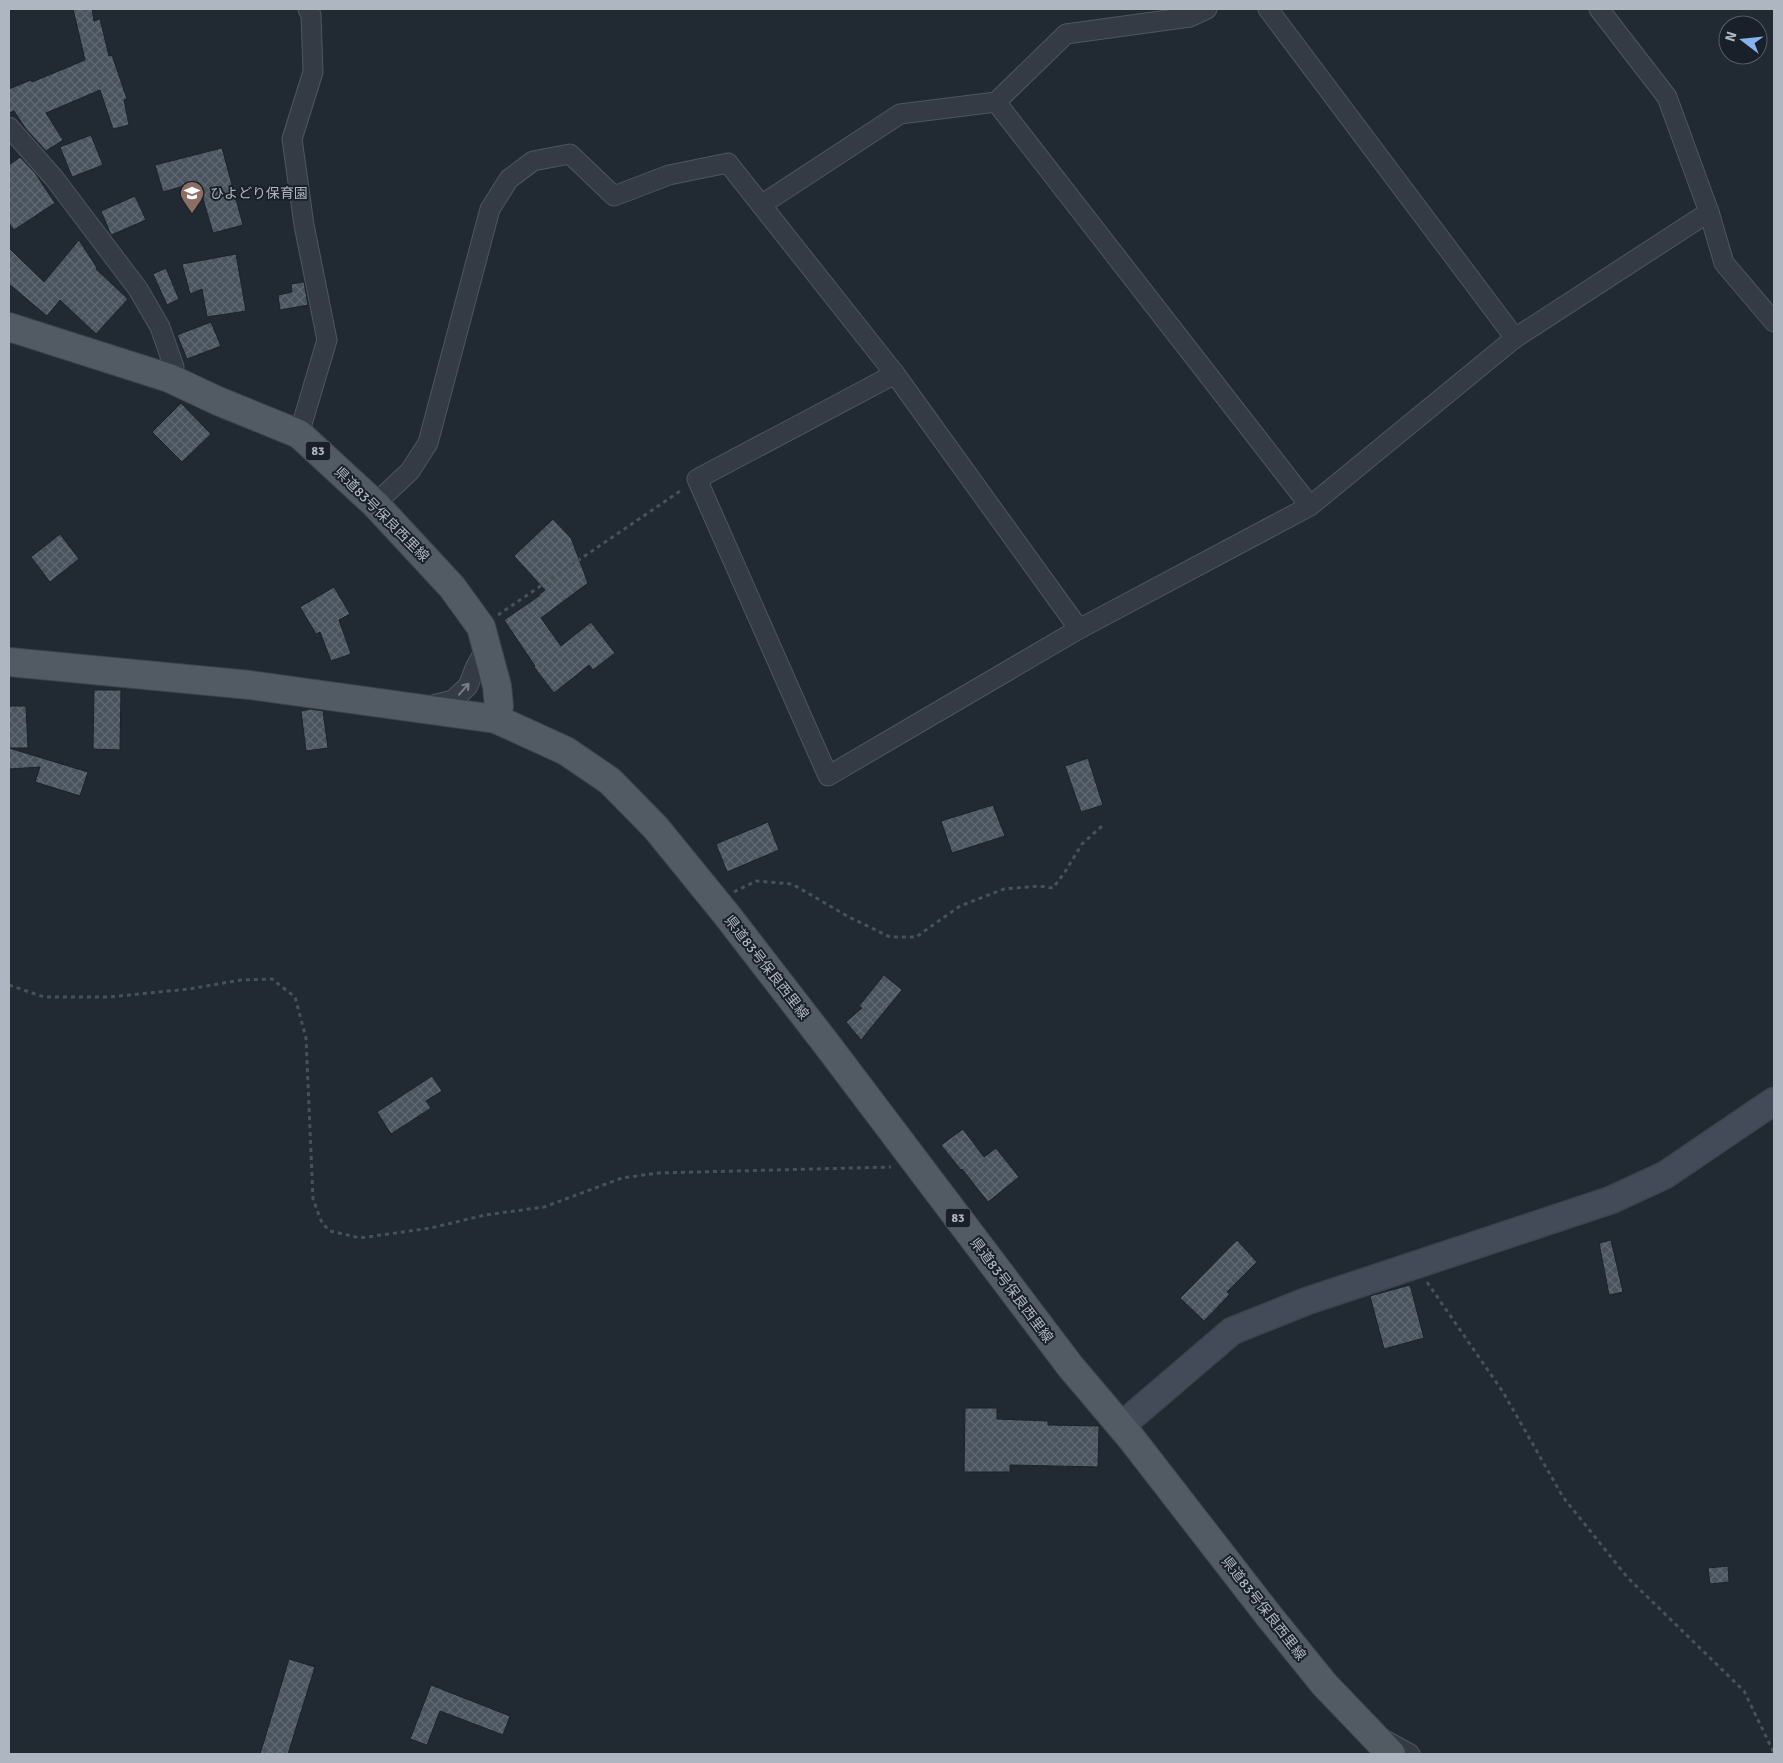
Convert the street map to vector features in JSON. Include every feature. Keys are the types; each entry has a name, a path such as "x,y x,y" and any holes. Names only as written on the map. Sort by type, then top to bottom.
{"main road":[{"name":"県道83号保良西里線","path":"9,327 170,378 218,401 300,434 374,504 452,587 484,637 497,686 499,706 496,719"},
{"name":"県道83号保良西里線","path":"9,662 250,685 496,719 566,751 610,781 656,828 716,902 819,1034 1070,1366 1121,1426 1324,1684 1391,1754"}],"street":[{"path":"300,434 327,340 304,225 292,139 313,72 311,15 308,9"},
{"path":"761,205 900,114 996,102 1066,34 1190,17 1207,9"},
{"path":"1268,9 1516,338"},
{"path":"1599,9 1667,97 1709,212 1724,263 1774,322"},
{"path":"996,102 1310,506"},
{"path":"9,127 54,178 138,289 160,327 174,367 170,378"},
{"path":"374,504 410,471 428,443 490,209 509,179 533,161 570,154 614,196 669,175 728,163 895,374 1079,629"},
{"path":"895,374 697,478 828,776 1079,629 1310,506 1516,338 1709,212"},
{"path":"423,708 453,700 468,686 484,637"},
{"path":"1121,1426 1232,1330 1307,1301 1611,1200 1665,1174 1774,1101"},
{"path":"1366,1729 1410,1754"}],"path":[{"path":"484,637 697,478"},
{"path":"716,902 756,880 792,884 849,917 890,937 916,937 960,906 1004,889 1039,886 1053,888 1082,844 1102,826"},
{"path":"9,985 44,997 110,997 189,989 241,980 272,979 295,997 306,1038 313,1199 322,1224 330,1231 360,1238 432,1228 485,1216 544,1207 622,1178 658,1173 919,1166"},
{"path":"1415,1265 1503,1392 1563,1497 1627,1577 1744,1692 1774,1753"}],"building":[{"path":"73,9 92,9 94,21 100,19 109,56 112,55 127,99 124,100 129,125 113,129 100,90 46,113 63,140 46,151 26,129 14,111 9,113 9,89 31,80 32,82 85,60"},
{"path":"91,135 103,165 72,177 60,147"},
{"path":"222,148 243,225 213,233 198,182 163,192 155,165"},
{"path":"20,157 35,173 55,203 14,230 9,223 9,165"},
{"path":"135,196 146,220 111,235 101,211"},
{"path":"79,240 96,269 128,299 96,334 60,300 47,316 9,284 9,248 44,282"},
{"path":"236,254 246,311 207,317 202,289 190,294 182,264"},
{"path":"166,268 179,299 167,305 153,274"},
{"path":"304,282 308,305 280,310 278,295 292,292 291,284"},
{"path":"211,322 221,346 187,359 177,335"},
{"path":"181,403 211,434 182,462 152,432"},
{"path":"553,519 571,538 588,583 541,618 561,646 591,622 615,653 593,670 589,665 554,693 534,667 504,620 545,590 514,556"},
{"path":"60,534 79,559 50,582 31,557"},
{"path":"334,587 350,614 339,620 351,654 331,661 320,632 316,634 300,607"},
{"path":"94,690 121,690 120,750 93,749"},
{"path":"9,706 26,706 28,748 9,748"},
{"path":"311,709 323,711 328,748 306,751 301,711"},
{"path":"9,748 88,772 80,796 35,782 40,767 9,769"},
{"path":"1088,758 1103,805 1081,812 1065,766"},
{"path":"993,805 1005,836 952,853 941,821"},
{"path":"768,822 779,850 727,872 716,844"},
{"path":"884,975 902,990 861,1040 846,1022 862,1008 859,1006"},
{"path":"432,1076 442,1091 426,1101 431,1108 391,1134 377,1112"},
{"path":"963,1129 984,1157 996,1148 1019,1177 988,1202 941,1145"},
{"path":"1237,1240 1257,1262 1227,1292 1230,1294 1204,1321 1180,1298"},
{"path":"1611,1240 1623,1292 1609,1295 1599,1243"},
{"path":"1410,1285 1424,1338 1384,1349 1370,1296"},
{"path":"965,1408 997,1408 997,1419 1048,1421 1048,1425 1099,1426 1098,1467 1010,1465 1010,1472 964,1472"},
{"path":"1728,1566 1729,1582 1710,1584 1708,1568"},
{"path":"289,1659 315,1667 288,1754 260,1754"},
{"path":"431,1685 510,1716 503,1735 440,1711 427,1745 410,1739"}],"place":[{"name":"ひよどり保育園","path":"192,214"}]}
